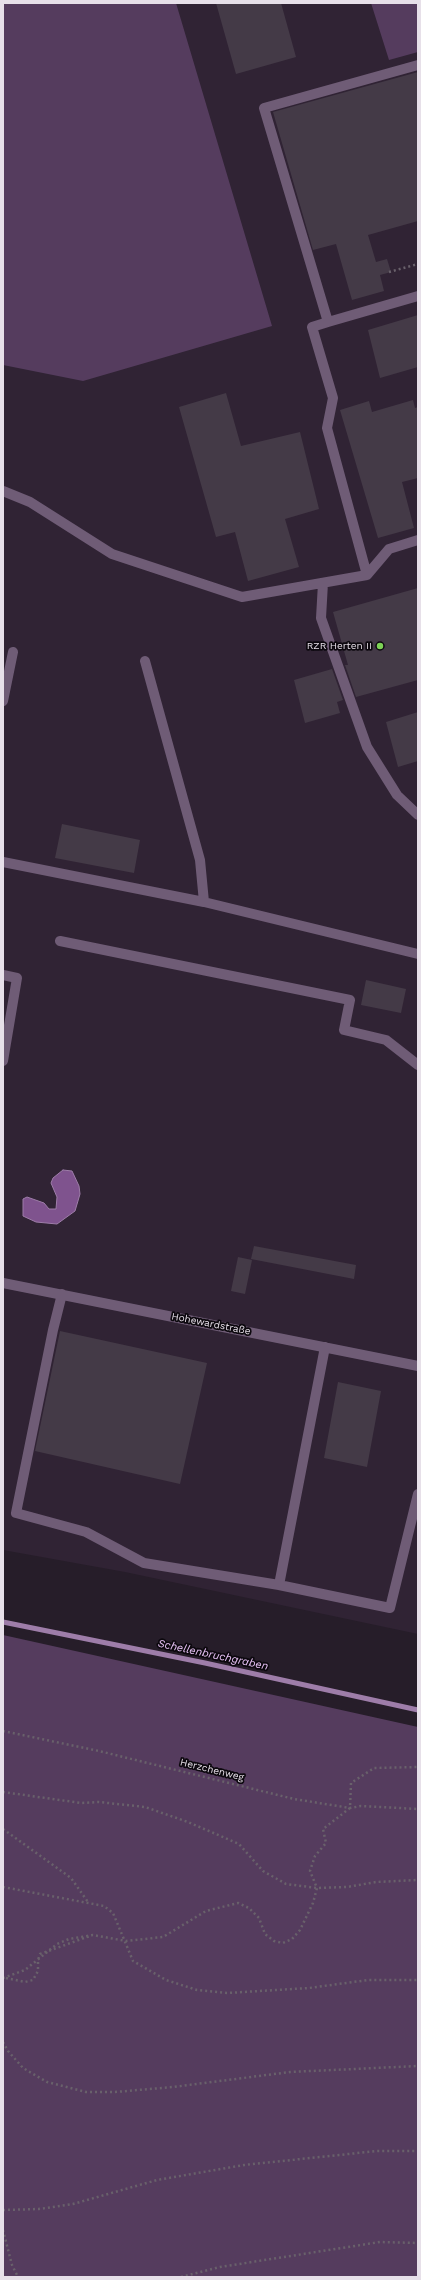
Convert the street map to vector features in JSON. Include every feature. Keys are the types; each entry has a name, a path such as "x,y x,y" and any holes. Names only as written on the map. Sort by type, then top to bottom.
{"street":[{"path":"328,322 264,108 418,65"},
{"path":"367,575 327,428 333,398 312,327 418,296"},
{"path":"3,491 30,502 112,554 242,597 367,575 389,549 418,540"},
{"path":"323,582 321,618 367,747 397,795 418,815"},
{"path":"3,701 13,652"},
{"path":"145,661 200,860 204,902"},
{"path":"3,862 204,902 418,954"},
{"path":"60,941 350,1000 344,1030 386,1040 418,1065"},
{"path":"3,975 17,978 3,1061"},
{"name":"Hohewardstraße","path":"3,1283 418,1366"},
{"path":"62,1294 53,1330 16,1513 86,1532 144,1563 279,1585 390,1608 418,1494"},
{"path":"279,1585 325,1347"}],"path":[{"path":"389,272 418,264"},
{"name":"Herzchenweg","path":"3,1731 99,1751 294,1799 350,1808 369,1806 418,1809"},
{"path":"3,1978 25,1970 57,1944 69,1939 93,1936 126,1941 163,1937 206,1910 238,1903 249,1908 259,1918 265,1934 274,1941 284,1944 292,1939 300,1930 313,1903 317,1888 310,1871 315,1856 326,1843 323,1829 350,1808 351,1783 374,1768 418,1767"},
{"path":"3,1792 81,1803 99,1802 145,1807 188,1822 239,1844 263,1871 286,1884 317,1888 418,1880"},
{"path":"3,1829 70,1878 88,1902"},
{"path":"3,1887 104,1906 113,1912 134,1961 166,1980 197,1990 227,1993 309,1988 368,1980 418,1980"},
{"path":"3,1978 25,1982 33,1980 38,1970 38,1960"},
{"path":"3,2042 8,2051 23,2068 47,2082 86,2092 115,2092 173,2087 290,2072 418,2066"},
{"path":"3,2210 39,2209 73,2204 157,2180 244,2166 377,2150 418,2151"},
{"path":"3,2230 12,2265 18,2277"},
{"path":"181,2277 220,2267 380,2242 418,2243"}],"shaded area":[{"path":"3,3 418,3 418,1634 125,1572 3,1550"},
{"path":"3,3 176,3 272,326 83,381 3,365"},
{"path":"371,3 418,3 418,52 389,60"},
{"path":"63,1170 72,1171 79,1186 80,1194 75,1211 57,1224 36,1222 23,1216 23,1199 27,1197 44,1203 49,1209 56,1209 57,1197 51,1183 53,1178"},
{"path":"3,1635 418,1727 418,2277 3,2277"}],"building":[{"path":"216,3 281,3 296,57 236,74"},
{"path":"418,72 418,221 368,235 376,262 387,259 391,272 380,275 384,291 352,300 336,244 313,250 273,112"},
{"path":"418,315 418,367 380,378 368,330"},
{"path":"226,393 241,446 300,432 319,509 285,519 299,567 248,581 235,532 216,537 179,407"},
{"path":"413,400 415,408 418,407 418,478 402,482 414,528 378,538 340,410 369,401 372,412"},
{"name":"RZR Herten II","path":"418,588 418,680 356,697 345,665 348,665 333,612"},
{"path":"332,669 343,700 337,702 340,713 305,723 294,680"},
{"path":"418,712 418,761 398,767 386,722"},
{"path":"62,824 140,840 134,873 55,858"},
{"path":"366,980 406,989 401,1013 361,1005"},
{"path":"254,1246 356,1265 354,1279 251,1259"},
{"path":"238,1257 252,1260 245,1294 231,1291"},
{"path":"60,1331 207,1363 180,1484 35,1451"},
{"path":"338,1382 381,1391 367,1467 324,1458"}],"waterway":[{"name":"Schellenbruchgraben","path":"3,1622 205,1663 418,1710"}],"place":[{"name":"RZR Herten II","path":"380,646"}]}
